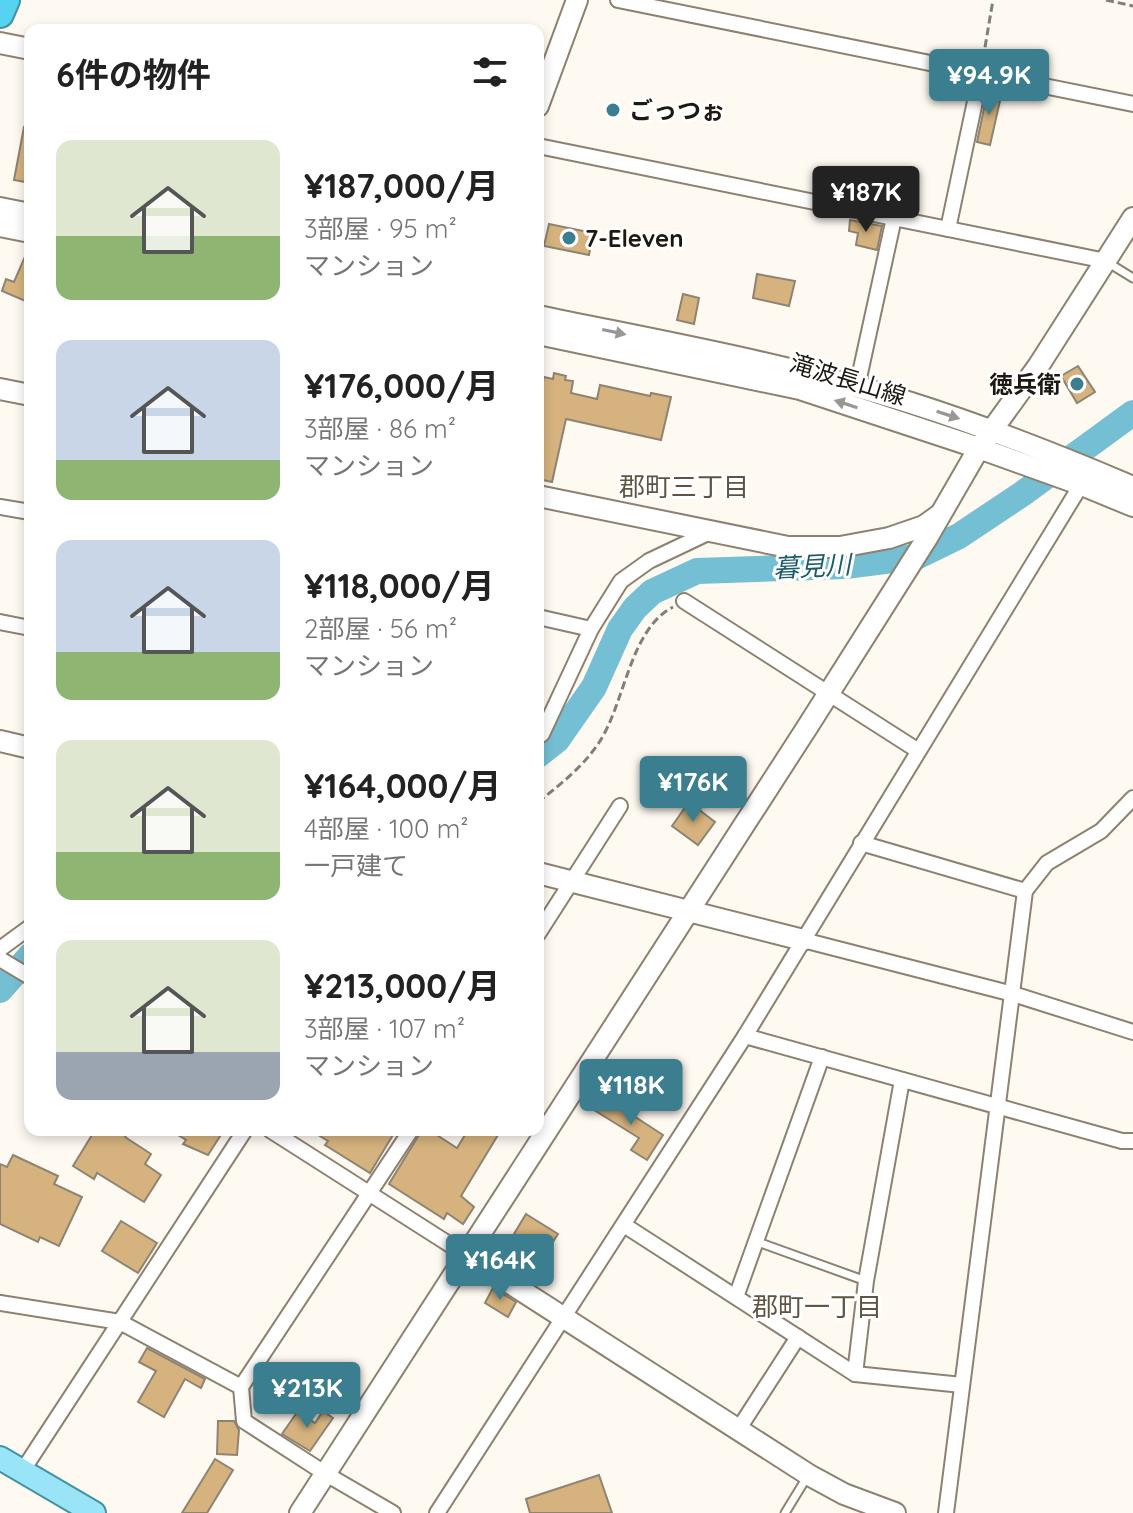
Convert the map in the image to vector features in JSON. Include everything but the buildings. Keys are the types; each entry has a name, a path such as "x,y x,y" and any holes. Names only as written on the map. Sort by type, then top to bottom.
{"highway":[{"path":"0,14 6,0"}],"main road":[{"path":"0,1458 94,1513"}],"street":[{"path":"544,90 577,0"},
{"path":"618,0 1133,104"},
{"path":"0,43 24,48"},
{"path":"948,229 981,73"},
{"path":"544,147 1106,261"},
{"path":"0,208 24,213"},
{"path":"857,387 894,218"},
{"path":"544,1133 927,538 979,448 994,430 1133,218"},
{"path":"0,226 24,231"},
{"name":"滝波長山線","path":"544,317 745,359 857,387 994,430 1042,449 1083,479 1133,506"},
{"name":"滝波長山線","path":"544,335 800,389 1026,465 1133,487"},
{"path":"0,389 24,394"},
{"path":"437,1513 745,1036 1083,479"},
{"path":"544,497 788,547 840,547 889,538 924,526 941,514"},
{"path":"0,507 24,511"},
{"path":"544,725 591,629 621,581 649,561 710,532"},
{"path":"684,601 917,750"},
{"path":"544,618 591,629"},
{"path":"0,622 24,627"},
{"path":"0,741 24,747"},
{"path":"946,1513 1025,891 1047,863 1101,831 1133,798"},
{"path":"544,925 620,806"},
{"path":"861,843 1025,891"},
{"path":"544,874 1013,994 1133,1032"},
{"path":"0,949 24,931"},
{"path":"0,959 24,973"},
{"path":"745,1036 1122,1141 1133,1141"},
{"path":"736,1297 822,1057"},
{"path":"855,1374 866,1281 902,1080"},
{"path":"23,1470 241,1136"},
{"path":"279,1136 809,1475 844,1494 895,1513"},
{"path":"393,1513 244,1421 241,1387 407,1136"},
{"path":"300,1513 542,1136"},
{"path":"624,1225 855,1374 962,1385"},
{"path":"0,1303 120,1322 241,1387"},
{"path":"738,1430 798,1337"}],"lane":[{"path":"1106,261 1133,278"},
{"path":"755,1241 866,1281"},
{"path":"785,1513 809,1475"}],"path":[{"path":"981,73 993,0"},
{"path":"1106,0 1133,6"},
{"path":"544,797 581,767 602,739 638,649 660,614 684,601"}],"waterway":[{"name":"暮見川","path":"544,750 557,740 594,687 620,629 652,592 697,571 845,566 916,557 959,536 1133,413"},
{"name":"暮見川","path":"0,990 24,963"}],"place":[{"name":"ごっつぉ","path":"613,110"},
{"name":"7-Eleven","path":"569,238"},
{"name":"徳兵衛","path":"1077,384"}],"district":[{"name":"郡町三丁目","path":"684,486"},
{"name":"郡町一丁目","path":"817,1306"}]}
